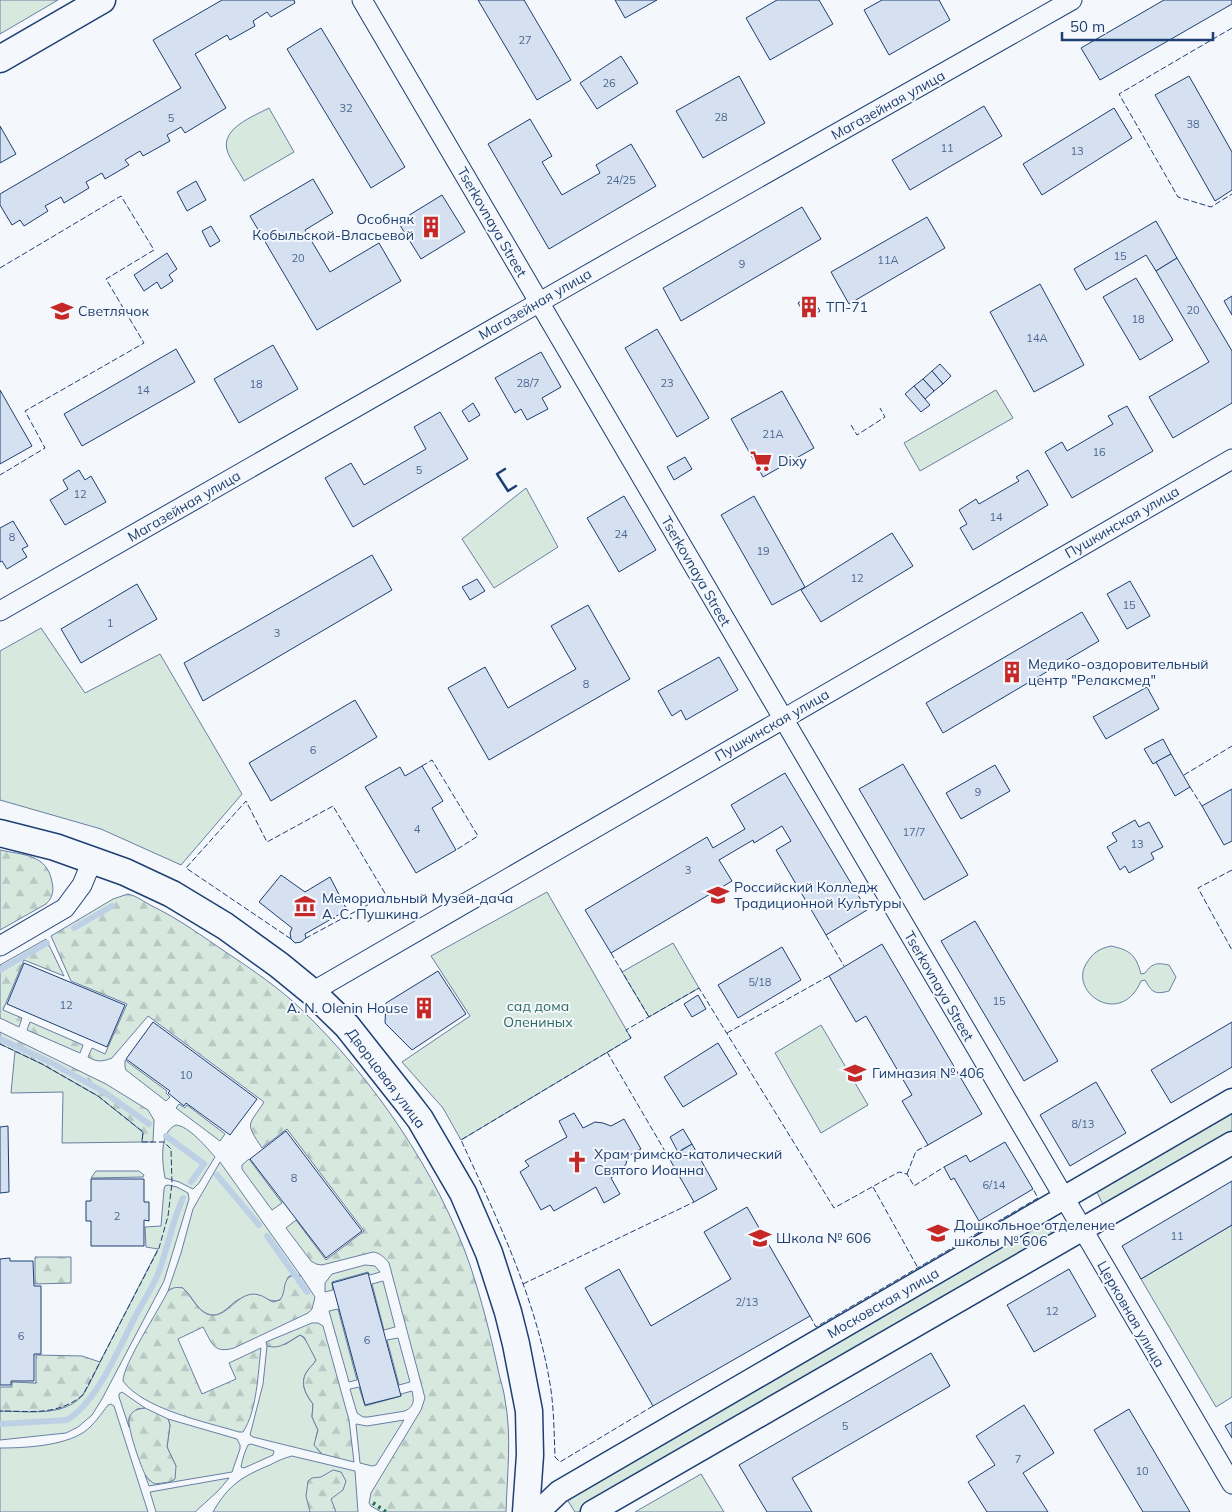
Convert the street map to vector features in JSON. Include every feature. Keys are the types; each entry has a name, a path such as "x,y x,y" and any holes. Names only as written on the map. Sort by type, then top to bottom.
{"main road":[{"path":"0,59 102,0"},
{"name":"Дворцовая улица","path":"0,833 55,847 92,860 125,872 172,894 225,926 280,965 348,1026 420,1119 463,1193 498,1277 516,1344 529,1411 530,1455 526,1512"}],"street":[{"name":"Tserkovnaya Street","path":"362,0 752,668 784,718"},
{"name":"Магазейная улица","path":"0,611 539,302 1072,0"},
{"name":"Пушкинская улица","path":"312,992 1232,459"},
{"name":"Церковная улица","path":"784,718 1232,1484"},
{"path":"0,946 65,908 82,885 92,860"},
{"name":"Московская улица","path":"538,1512 565,1488 1232,1100"},
{"path":"592,1512 1232,1143"}],"green space":[{"path":"0,0 58,0 0,34"},
{"path":"269,108 294,152 244,181 228,154 226,142 229,135 240,124"},
{"path":"996,390 1013,418 920,471 904,443"},
{"path":"526,488 558,547 494,588 462,539"},
{"path":"41,628 85,693 160,654 242,794 181,865 101,829 0,800 0,651"},
{"path":"0,850 33,857 39,861 49,873 53,888 52,896 46,904 0,930"},
{"name":"сад дома Олениных","path":"547,892 631,1038 461,1140 443,1108 402,1062 470,1016 431,956"},
{"path":"128,894 172,916 256,973 293,1001 353,1065 400,1128 421,1162 440,1196 470,1265 504,1393 509,1456 506,1512 381,1512 369,1503 371,1493 421,1410 425,1398 389,1263 378,1253 373,1252 322,1265 316,1264 311,1261 286,1228 296,1220 326,1260 364,1231 287,1129 262,1148 253,1133 251,1124 264,1102 148,1016 112,1058 100,1061 88,1057 92,1048 105,1054 127,1004 71,981 51,936 113,899"},
{"path":"46,939 64,976 24,960 3,1010 22,1018 19,1027 0,1018 0,965"},
{"path":"673,943 699,988 649,1017 622,972"},
{"path":"1111,946 1123,949 1131,954 1137,962 1141,974 1156,964 1169,965 1176,977 1169,991 1154,992 1145,980 1141,981 1132,995 1122,1002 1110,1004 1100,1001 1091,995 1085,986 1083,975 1086,964 1096,952"},
{"path":"30,1022 83,1045 80,1053 27,1030"},
{"path":"821,1025 868,1105 821,1133 775,1053"},
{"path":"0,1032 106,1084 148,1110 154,1120 153,1142 142,1142 143,1132 98,1096 42,1064 0,1044"},
{"path":"15,1051 98,1096 143,1132 142,1142 62,1143 63,1092 11,1093"},
{"path":"125,1060 167,1091 166,1093 170,1097 166,1101 126,1070"},
{"path":"179,1104 185,1108 187,1105 225,1134 220,1141 176,1108"},
{"path":"1232,1112 1232,1133 1104,1207 1096,1190"},
{"path":"176,1125 192,1133 215,1157 199,1183 193,1189 165,1178 163,1164 164,1141 167,1134"},
{"path":"249,1159 282,1203 272,1210 242,1169 242,1165"},
{"path":"220,1162 301,1276 293,1275 288,1277 283,1296 280,1300 272,1301 251,1295 236,1301 220,1314 211,1315 200,1309 183,1288 168,1291 193,1209"},
{"path":"96,1171 139,1171 144,1175 143,1177 91,1178"},
{"path":"168,1185 188,1193 189,1199 164,1281 92,1415 78,1427 66,1433 0,1440 0,1411 47,1411 60,1409 83,1395 158,1249 146,1247 145,1227 161,1226 164,1189"},
{"path":"1045,1222 1054,1237 578,1512 575,1512 566,1498"},
{"path":"1232,1225 1232,1397 1216,1407 1141,1279"},
{"path":"35,1257 71,1257 71,1283 35,1284"},
{"path":"365,1265 375,1266 380,1272 370,1275 368,1272 332,1282 333,1290 325,1292 325,1283 332,1274"},
{"path":"293,1275 301,1276 315,1297 312,1309 308,1313 234,1348 222,1350 214,1346 203,1327 178,1339 202,1394 236,1379 229,1363 261,1348 254,1403 243,1432 193,1419 160,1407 132,1391 123,1381 135,1350 168,1291 175,1288 183,1288 203,1312 214,1315 227,1310 245,1296 252,1294 273,1302 280,1300 285,1283"},
{"path":"383,1281 395,1327 384,1330 372,1284"},
{"path":"338,1309 357,1380 349,1382 329,1311"},
{"path":"312,1323 318,1323 323,1326 349,1420 354,1462 322,1454 314,1445 318,1430 312,1417 313,1404 304,1387 304,1379 305,1374 316,1360 304,1337 300,1335 276,1347 267,1346 266,1342"},
{"path":"300,1335 310,1346 316,1360 305,1374 304,1388 313,1404 312,1417 318,1430 316,1446 322,1454 250,1435 263,1384 267,1346 286,1344"},
{"path":"398,1338 410,1382 399,1385 387,1340"},
{"path":"36,1355 82,1356 100,1362 84,1393 77,1401 67,1406 57,1410 33,1412 0,1411 0,1387 12,1387 12,1382 36,1383"},
{"path":"359,1387 365,1406 412,1391 413,1402 411,1407 405,1411 363,1417 357,1413 350,1389"},
{"path":"122,1392 145,1408 137,1409 129,1420 129,1427 119,1397 119,1394"},
{"path":"108,1405 114,1406 148,1512 0,1512 0,1448 44,1445 75,1437 88,1429"},
{"path":"145,1408 168,1419 170,1425 167,1447 176,1466 175,1479 170,1482 155,1484 151,1481 146,1476 138,1457 130,1430 129,1418 138,1409"},
{"path":"168,1419 237,1439 240,1449 232,1472 149,1486 145,1475 150,1481 176,1466 167,1447 170,1425"},
{"path":"404,1420 376,1465 360,1463 356,1424 367,1426"},
{"path":"251,1444 274,1451 273,1455 244,1468 241,1467 247,1447"},
{"path":"292,1456 355,1471 358,1512 213,1512 224,1495 237,1482 252,1473"},
{"path":"333,1470 341,1472 346,1481 343,1490 331,1499 336,1512 310,1512 306,1496 308,1481 312,1478 321,1477"},
{"path":"701,1474 724,1512 635,1512"},
{"path":"229,1478 195,1512 156,1512 150,1492"}],"building":[{"path":"222,0 294,0 295,3 271,17 267,12 253,21 255,26 230,40 227,35 195,54 226,108 185,133 181,127 167,135 170,141 143,156 140,151 125,160 129,165 105,179 102,173 86,182 89,188 64,203 61,197 45,206 48,211 24,226 20,220 12,225 0,205 0,194 181,88 153,40"},
{"path":"478,0 524,0 571,80 537,100"},
{"path":"615,0 657,0 625,18"},
{"path":"777,0 819,0 833,24 770,60 746,18"},
{"path":"882,0 939,0 950,20 889,55 864,10"},
{"path":"1164,0 1232,0 1232,4 1100,80 1081,48"},
{"path":"321,28 405,167 371,188 287,49"},
{"path":"621,56 638,83 597,109 580,83"},
{"path":"739,76 765,123 703,158 676,111"},
{"path":"1189,76 1232,152 1232,190 1215,201 1155,95"},
{"path":"984,106 1002,136 910,190 892,160"},
{"path":"1114,108 1132,138 1042,195 1023,164"},
{"path":"530,119 552,156 542,162 562,195 600,173 596,165 631,144 656,186 549,249 488,144"},
{"path":"0,126 16,154 0,163"},
{"path":"313,179 333,213 305,230 330,272 379,243 401,281 317,330 250,216"},
{"path":"196,181 206,200 187,211 177,192"},
{"name":"Особняк Кобыльской-Власьевой","path":"442,195 465,232 421,259 398,222"},
{"path":"802,207 821,239 681,321 663,288"},
{"path":"927,217 945,248 849,304 831,272"},
{"path":"1156,221 1177,258 1156,271 1146,255 1086,290 1074,269"},
{"path":"211,226 220,241 210,247 202,231"},
{"path":"167,253 177,269 169,275 173,281 161,289 157,282 144,291 134,275"},
{"path":"1177,258 1232,351 1232,403 1173,438 1149,397 1209,362 1156,271"},
{"path":"1136,278 1173,340 1140,360 1103,297"},
{"path":"1040,284 1084,365 1034,392 990,312"},
{"name":"ТП-71","path":"810,295 820,311 808,319 798,303"},
{"path":"1232,296 1232,315 1224,301"},
{"path":"657,329 709,418 677,437 625,348"},
{"path":"273,345 298,389 239,423 214,379"},
{"path":"176,349 195,382 82,446 64,414"},
{"path":"541,352 561,387 542,398 548,409 527,420 521,409 515,413 495,378"},
{"path":"940,364 951,376 943,384 932,371"},
{"path":"932,371 943,384 934,391 923,379"},
{"path":"923,379 934,391 925,399 914,386"},
{"path":"914,386 930,405 921,412 905,394"},
{"path":"0,390 32,446 0,464"},
{"path":"782,391 814,448 763,477 731,419"},
{"path":"473,403 480,415 469,422 462,411"},
{"path":"1127,406 1153,451 1072,498 1045,452 1062,442 1067,451 1113,424 1108,416"},
{"path":"440,412 468,459 353,527 325,478 351,463 364,485 426,449 414,427"},
{"path":"685,457 692,469 674,480 667,467"},
{"path":"79,470 85,480 91,476 106,502 65,525 50,500 68,489 63,480"},
{"path":"1028,470 1048,505 973,550 960,528 967,524 959,510 976,499 979,504 1019,481 1016,477"},
{"path":"624,496 656,550 619,572 587,518"},
{"path":"754,496 805,587 772,605 721,515"},
{"path":"13,521 28,546 22,549 27,557 7,569 2,561 0,562 0,528"},
{"path":"892,533 913,566 821,622 801,590"},
{"path":"372,555 392,590 203,701 184,663"},
{"path":"477,579 485,591 470,600 462,587"},
{"path":"1130,581 1150,616 1127,629 1107,594"},
{"path":"137,584 157,619 81,663 61,629"},
{"path":"588,605 630,679 489,760 448,688 485,667 508,708 576,669 551,626"},
{"name":"Медико-оздоровительный центр \"Релаксмед\"","path":"1082,612 1099,641 943,733 926,703"},
{"path":"719,657 738,690 686,720 681,710 672,716 658,691"},
{"path":"1147,687 1159,709 1106,739 1093,717"},
{"path":"355,700 377,737 271,801 249,763"},
{"path":"1163,739 1171,754 1153,764 1144,749"},
{"path":"1171,754 1190,787 1175,796 1156,762"},
{"path":"903,764 968,875 924,900 859,789"},
{"path":"995,765 1010,791 961,819 946,793"},
{"path":"422,766 443,801 432,808 456,850 416,873 365,787 400,767 405,776"},
{"path":"785,773 867,910 826,935 776,850 791,841 782,826 754,843 753,840 719,860 732,881 611,953 585,910 707,837 713,848 745,829 731,805"},
{"path":"1232,789 1232,841 1224,845 1202,806"},
{"path":"1135,820 1139,827 1149,822 1163,847 1151,853 1154,859 1129,873 1125,866 1120,870 1107,847 1117,841 1112,833"},
{"name":"Мемориальный Музей-дача А. С. Пушкина","path":"281,875 305,892 330,877 347,910 305,934 306,938 301,942 295,943 291,939 290,933 292,928 259,902"},
{"path":"975,921 1058,1061 1024,1081 941,941"},
{"path":"882,944 982,1114 928,1145 902,1101 912,1095 866,1016 856,1022 829,976"},
{"path":"782,947 801,980 738,1018 718,985"},
{"path":"24,963 125,1005 107,1047 7,1004"},
{"name":"A. N. Olenin House","path":"438,971 466,1014 412,1050 385,1023 386,1003"},
{"path":"698,995 706,1009 692,1017 684,1004"},
{"path":"153,1022 257,1099 230,1135 186,1103 184,1106 168,1093 170,1091 126,1059"},
{"path":"1232,1022 1232,1067 1171,1103 1151,1070"},
{"path":"718,1043 737,1074 683,1107 664,1077"},
{"path":"1096,1082 1126,1133 1070,1166 1040,1115"},
{"name":"Храм римско-католический Святого Иоанна","path":"574,1113 583,1128 595,1122 611,1126 624,1119 641,1149 628,1156 626,1164 621,1171 611,1178 620,1194 604,1203 596,1187 554,1211 550,1205 541,1210 520,1172 529,1166 525,1161 567,1137 559,1121"},
{"path":"8,1126 9,1192 0,1193 0,1127"},
{"path":"683,1129 692,1144 678,1152 670,1137"},
{"path":"286,1131 362,1231 326,1258 250,1159"},
{"path":"1005,1142 1033,1189 979,1221 954,1178 951,1180 944,1167 966,1155 970,1162"},
{"path":"692,1144 717,1189 694,1202 669,1158"},
{"path":"91,1179 144,1179 144,1202 149,1202 149,1221 144,1220 144,1246 91,1246 91,1221 86,1221 86,1201 91,1201"},
{"path":"1232,1181 1232,1225 1141,1279 1122,1246"},
{"path":"747,1207 810,1316 653,1406 585,1288 619,1269 651,1326 731,1279 704,1232"},
{"path":"10,1258 10,1261 33,1261 34,1286 41,1286 41,1354 34,1354 34,1381 11,1381 11,1385 0,1385 0,1259"},
{"path":"1069,1269 1096,1316 1034,1352 1007,1305"},
{"path":"368,1273 401,1396 365,1405 332,1283"},
{"path":"931,1353 950,1386 792,1478 812,1512 767,1512 739,1465"},
{"path":"1024,1405 1054,1453 1023,1473 1048,1512 987,1512 968,1482 995,1465 976,1436"},
{"path":"1129,1409 1190,1512 1143,1512 1094,1430"},
{"path":"1232,1422 1232,1438 1225,1426"}],"waterway":[{"path":"74,928 112,906"},
{"path":"0,970 47,943"},
{"path":"0,1039 48,1061 104,1092 149,1124"},
{"path":"166,1136 204,1164 191,1182"},
{"path":"217,1175 259,1225"},
{"path":"0,1424 67,1420 88,1401 114,1360 157,1277 183,1198"},
{"path":"267,1236 307,1292"}],"hedge":[{"path":"373,1503 386,1512"}],"fence":[{"path":"1232,28 1119,94 1178,197 1211,207 1232,194"},
{"path":"0,268 121,196 154,250 106,279 144,343 25,411 45,448 0,475"},
{"path":"851,425 857,435 885,417 880,408"},
{"path":"1184,775 1232,746"},
{"path":"422,766 432,760 478,836 456,850"},
{"path":"1190,787 1202,806"},
{"path":"291,939 186,868 246,801 267,842 333,806 386,895 306,938"},
{"path":"1232,870 1198,888 1232,950"},
{"path":"826,935 844,966"},
{"path":"611,953 649,1017"},
{"path":"727,1033 829,976"},
{"path":"653,1406 560,1462 555,1457 551,1388 534,1316 512,1256 461,1140 631,1038 626,1030 699,988 834,1208 899,1172 907,1174 914,1186 944,1167"},
{"path":"0,1044 42,1064 98,1096 143,1132 142,1142 164,1142 171,1149 172,1183 168,1216 159,1248 83,1395 64,1406 44,1411 0,1411"},
{"path":"607,1052 669,1158"},
{"path":"907,1174 916,1151 928,1145"},
{"path":"873,1187 918,1268"},
{"path":"810,1316 816,1327 1038,1198 1033,1189"},
{"path":"523,1284 694,1202"}],"wall":[{"path":"505,469 497,474 508,491 516,486"}],"place":[{"name":"Особняк Кобыльской-Власьевой","path":"431,227"},
{"name":"ТП-71","path":"809,307"},
{"name":"Светлячок","path":"62,311"},
{"name":"Dixy","path":"761,461"},
{"name":"Медико-оздоровительный центр \"Релаксмед\"","path":"1012,672"},
{"name":"Российский Колледж Традиционной Культуры","path":"718,895"},
{"name":"Мемориальный Музей-дача А. С. Пушкина","path":"305,906"},
{"name":"A. N. Olenin House","path":"424,1008"},
{"name":"Гимназия № 406","path":"855,1073"},
{"name":"Храм римско-католический Святого Иоанна","path":"577,1162"},
{"name":"Дошкольное отделение школы № 606","path":"938,1233"},
{"name":"Школа № 606","path":"760,1238"}]}
